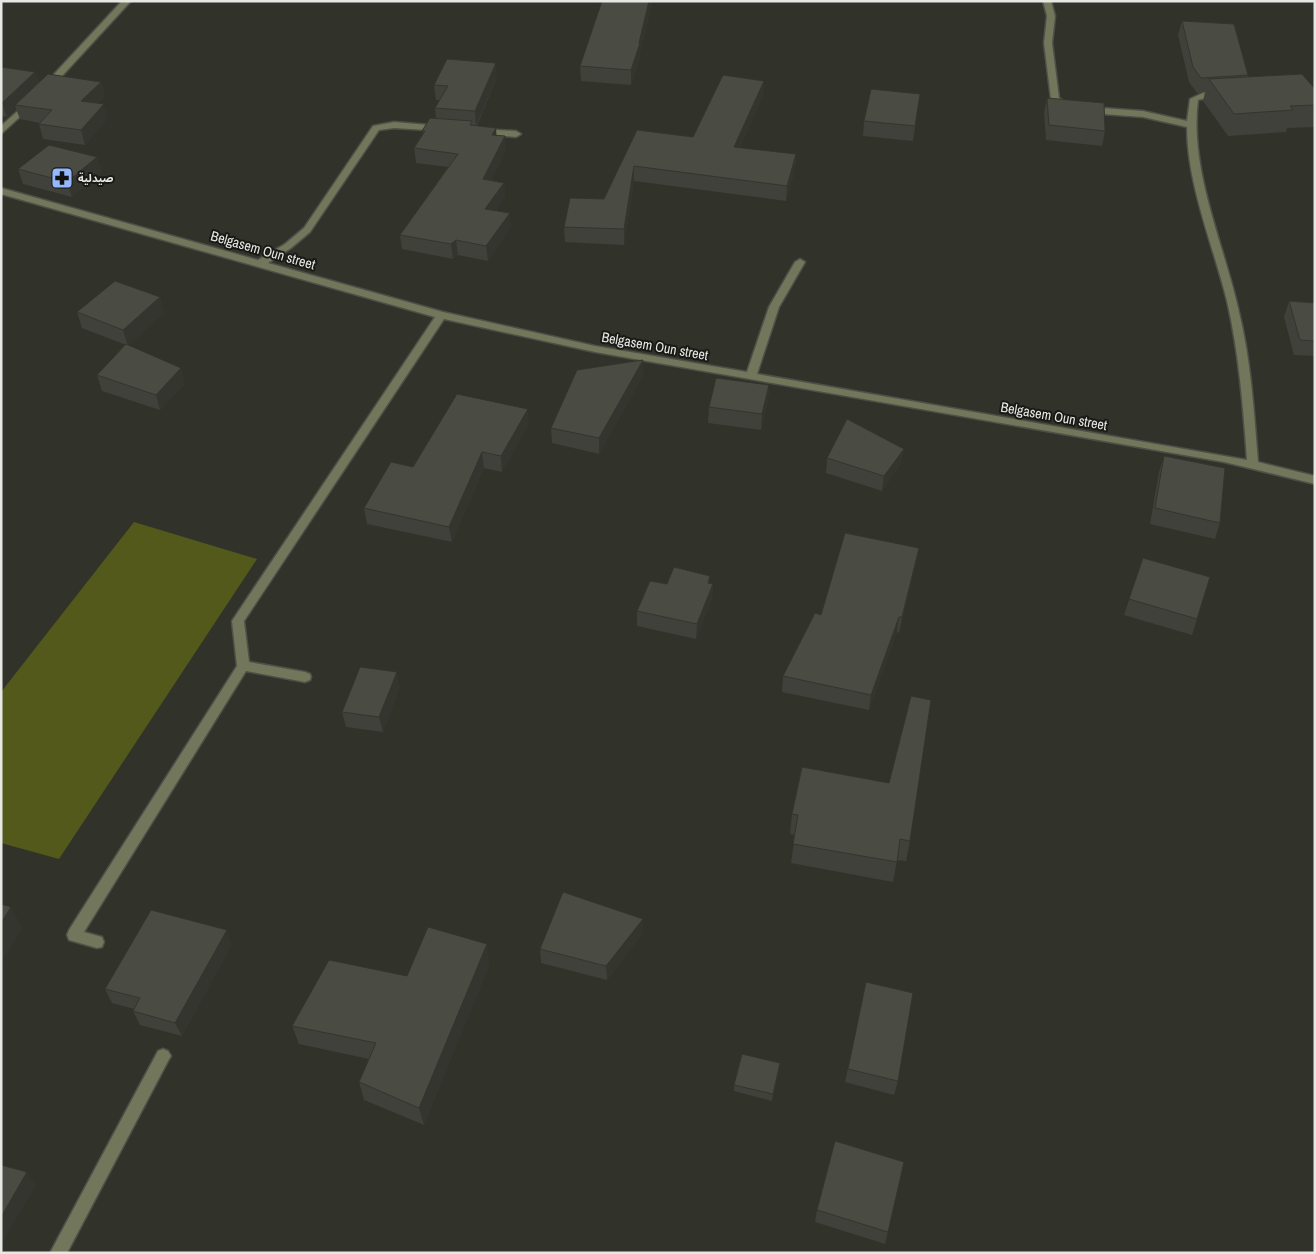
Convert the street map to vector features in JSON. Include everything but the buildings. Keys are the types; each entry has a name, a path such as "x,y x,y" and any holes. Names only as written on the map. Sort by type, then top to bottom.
{"street":[{"path":"1,131 46,88 127,1"},
{"path":"1047,1 1051,16 1048,43 1055,99 1058,102 1068,108 1143,114 1192,125"},
{"path":"1232,96 1205,95 1196,97 1193,103 1192,125 1194,160 1197,174 1224,269 1239,334 1247,381 1253,466"},
{"path":"261,263 288,246 307,230 376,128 394,125 450,129"},
{"path":"469,131 516,134"},
{"name":"Belgasem Oun street","path":"1,191 441,315 596,349 1224,458 1315,480"},
{"path":"751,377 774,307 800,262"},
{"path":"97,942 74,935 243,666 238,621 441,315"},
{"path":"243,666 305,677"},
{"path":"58,1253 163,1056"}],"green space":[{"path":"134,522 257,559 59,859 1,843 1,692"}],"place":[{"name":"صيدلية","path":"62,178"}]}
